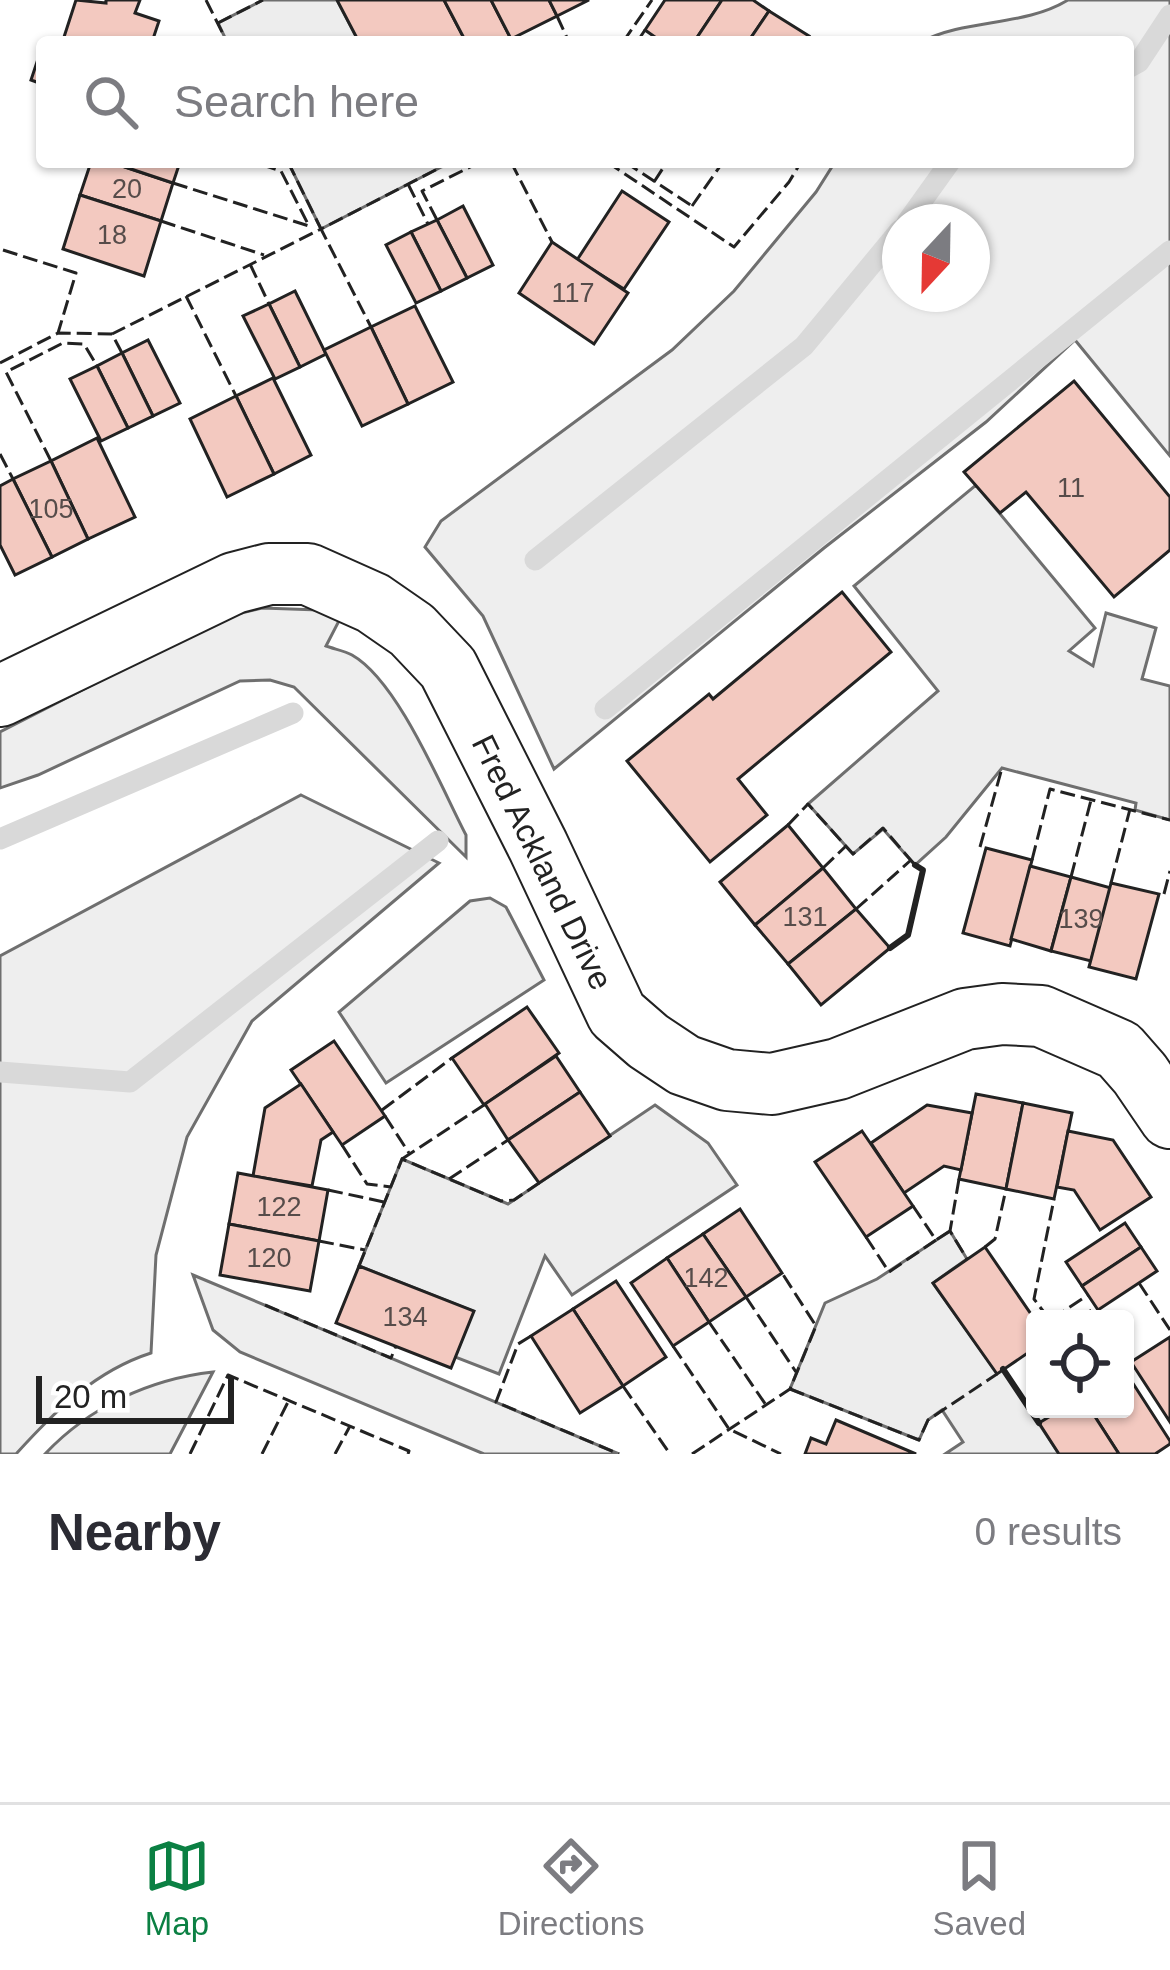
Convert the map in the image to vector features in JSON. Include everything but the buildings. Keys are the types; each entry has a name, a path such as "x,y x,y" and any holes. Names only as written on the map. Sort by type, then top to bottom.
{"street":[{"name":"Fred Ackland Drive","path":"0,696 234,583 269,574 308,574 373,603 412,630 448,668 617,1014 684,1065 727,1080 772,1084 838,1069 965,1019 1041,1016 1119,1050 1170,1118"}],"shaded area":[{"path":"263,0 337,0 356,36 224,36 218,23"},
{"path":"1068,0 1170,0 1170,456 1075,340 986,422 554,769 483,616 425,547 441,521 672,350 734,291 831,168 1134,168 1134,36 934,36 1014,19"},
{"path":"291,168 439,168 321,229"},
{"path":"976,485 1095,628 1069,651 1093,666 1106,613 1156,628 1142,679 1170,686 1170,820 1135,810 1136,803 1002,768 946,837 915,865 883,829 853,854 808,804 938,691 854,586"},
{"path":"262,608 319,610 341,617 326,646 352,655 369,668 402,711 466,835 466,857 294,687 270,680 240,681 38,775 0,788 0,732 225,617"},
{"path":"301,795 439,863 252,1021 187,1137 156,1255 151,1353 94,1382 16,1454 0,1454 0,956"},
{"path":"490,898 506,907 544,980 386,1083 339,1012 470,901"},
{"path":"655,1105 708,1143 737,1185 572,1295 545,1256 499,1374 455,1357 473,1311 359,1266 402,1159 508,1204"},
{"path":"950,1231 967,1259 933,1283 997,1373 1003,1369 1026,1404 1026,1418 1035,1418 1059,1454 945,1454 963,1442 942,1410 928,1420 919,1440 790,1389 825,1303 877,1279"},
{"path":"193,1275 619,1454 484,1454 240,1352 213,1330"},
{"path":"213,1372 170,1454 45,1454 81,1422 122,1398 166,1381"}],"waterway":[{"path":"1134,65 1170,15"},
{"path":"920,204 946,168"},
{"path":"605,709 1170,251"},
{"path":"535,560 804,346 882,252"},
{"path":"0,839 293,713"},
{"path":"0,1072 130,1082 438,841"}],"fence":[{"path":"206,0 224,36"},
{"path":"218,23 263,0"},
{"path":"627,36 652,0"},
{"path":"557,16 566,36"},
{"path":"641,36 645,30"},
{"path":"173,183 309,226 281,171 272,168"},
{"path":"291,168 321,229 439,168"},
{"path":"437,220 422,191 468,168"},
{"path":"514,168 552,242"},
{"path":"616,168 734,247 797,168"},
{"path":"634,168 692,206"},
{"path":"654,182 663,168"},
{"path":"692,206 719,168"},
{"path":"408,184 428,224"},
{"path":"161,221 264,255"},
{"path":"122,353 112,334 321,229 371,327"},
{"path":"3,250 76,273 58,333"},
{"path":"250,264 269,304"},
{"path":"186,296 236,396"},
{"path":"0,363 58,333 112,334"},
{"path":"51,461 6,372 63,343 84,344 97,366"},
{"path":"0,454 13,479"},
{"path":"980,847 1002,768"},
{"path":"1032,860 1050,789 1170,820"},
{"path":"1071,877 1091,800"},
{"path":"788,825 808,804 853,854 883,828 915,865"},
{"path":"1111,883 1130,809"},
{"path":"823,868 846,846"},
{"path":"856,909 911,860"},
{"path":"1164,894 1170,871"},
{"path":"382,1110 452,1058"},
{"path":"402,1159 484,1105"},
{"path":"385,1116 409,1153"},
{"path":"449,1179 508,1140"},
{"path":"342,1145 367,1184 391,1187"},
{"path":"359,1266 402,1159 501,1201 514,1200 539,1183"},
{"path":"959,1179 950,1231 967,1259"},
{"path":"985,1247 995,1239 1006,1189"},
{"path":"328,1190 384,1202"},
{"path":"1042,1310 1034,1299 1054,1199"},
{"path":"913,1206 936,1240 950,1231"},
{"path":"866,1237 889,1272 936,1240"},
{"path":"319,1241 365,1250"},
{"path":"692,1454 790,1389 816,1326 782,1273"},
{"path":"1139,1283 1170,1330"},
{"path":"1066,1310 1088,1295"},
{"path":"746,1297 796,1372"},
{"path":"265,1305 391,1358 396,1346"},
{"path":"1092,1310 1096,1307"},
{"path":"709,1322 766,1405"},
{"path":"531,1336 518,1344 496,1402 619,1454"},
{"path":"673,1346 729,1429 781,1454"},
{"path":"790,1389 919,1440 928,1420 997,1374"},
{"path":"190,1454 228,1375 408,1454"},
{"path":"623,1386 670,1454"},
{"path":"262,1454 289,1400"},
{"path":"335,1454 350,1426"}],"wall":[{"path":"890,948 908,935 923,870 915,865"},
{"path":"1003,1369 1039,1423"}]}
